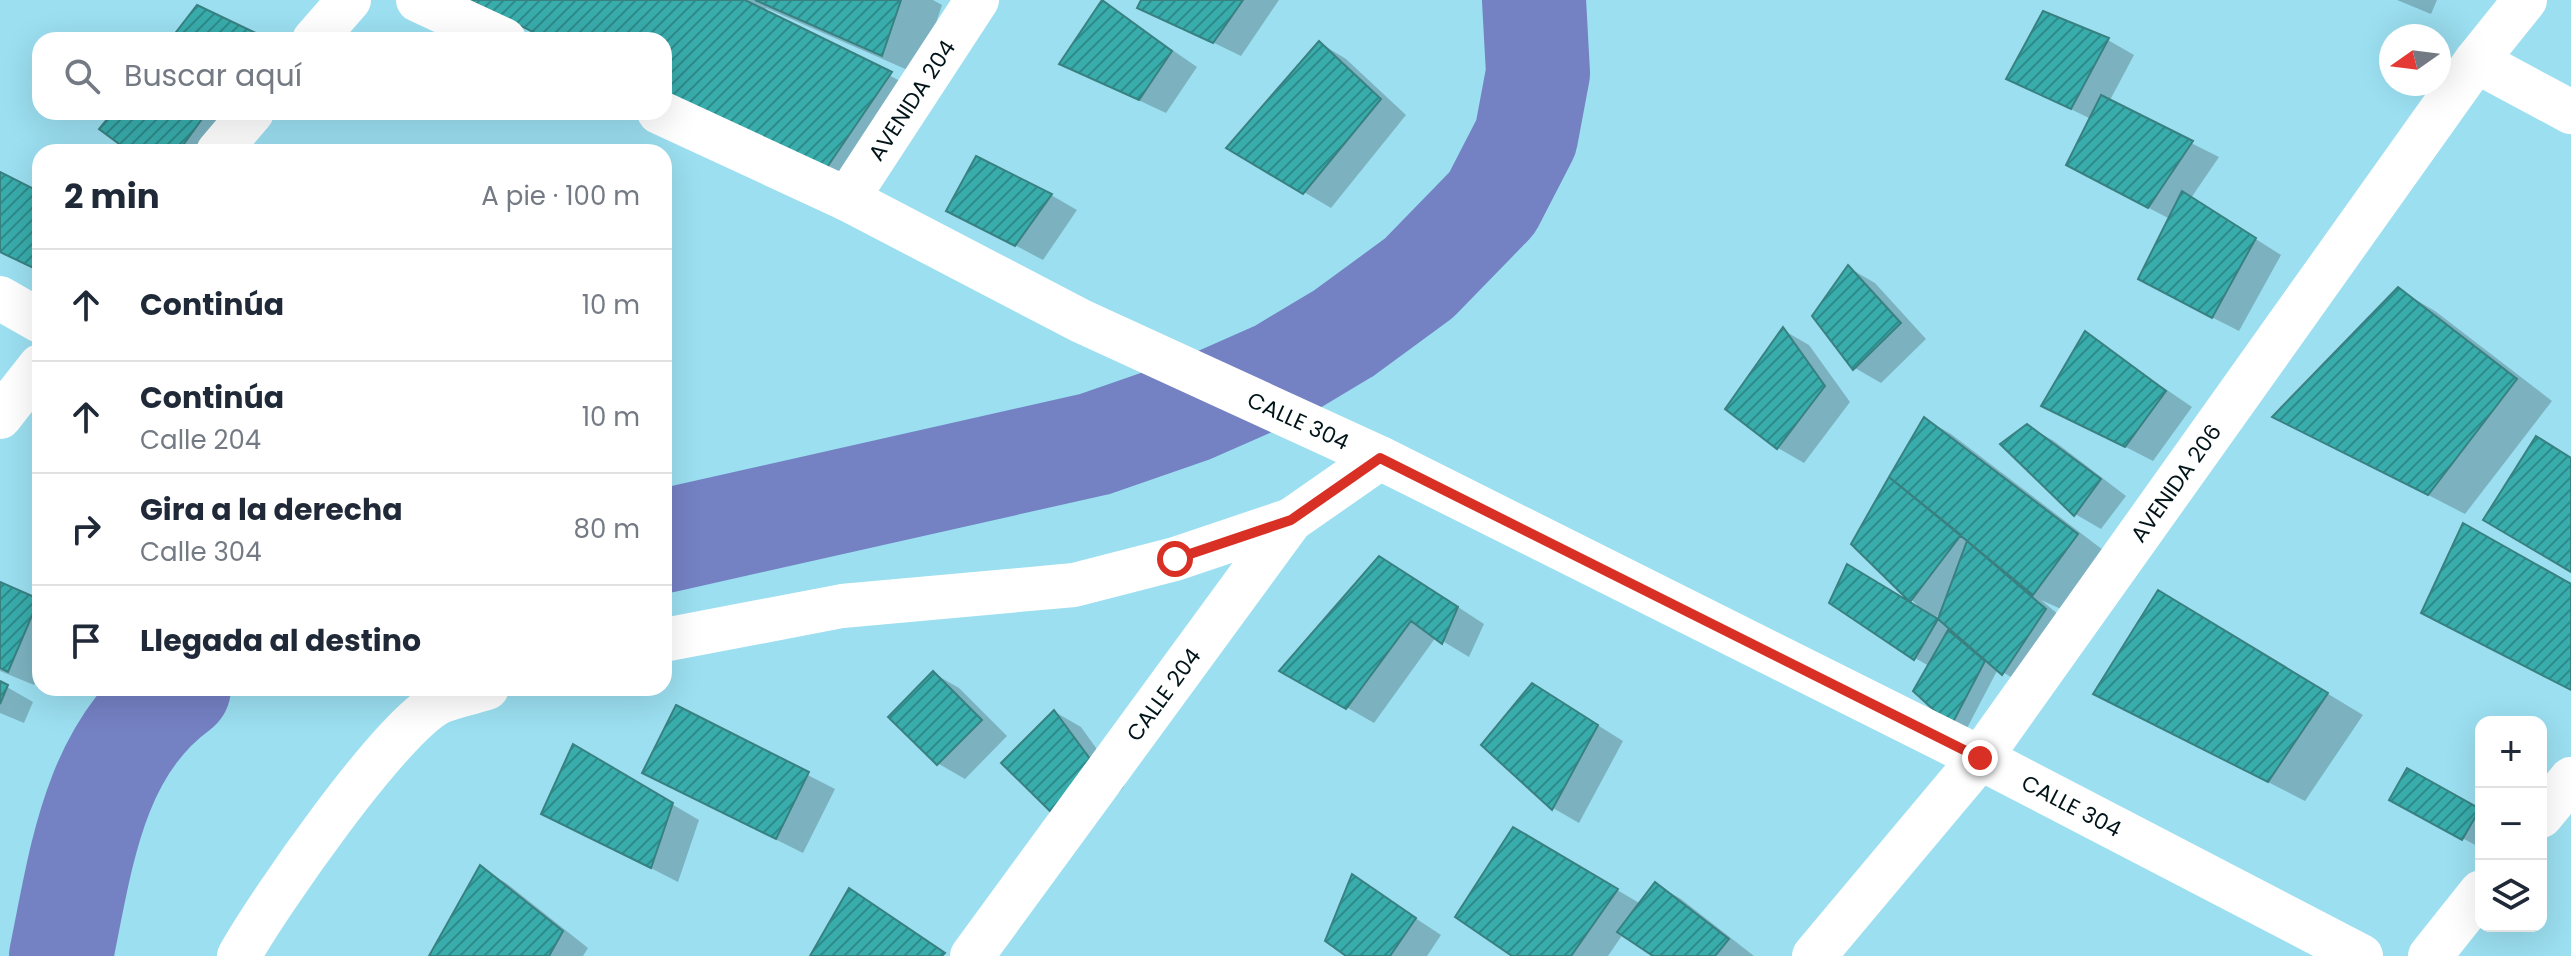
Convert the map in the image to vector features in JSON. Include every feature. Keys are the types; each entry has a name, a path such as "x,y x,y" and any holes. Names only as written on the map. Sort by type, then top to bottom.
{"street":[{"path":"321,32 349,0"},
{"path":"418,0 487,32"},
{"name":"AVENIDA 204","path":"847,199 977,0"},
{"name":"AVENIDA 206","path":"1814,956 1980,758 2476,61 2525,0"},
{"path":"2476,61 2571,112"},
{"name":"CALLE 304","path":"672,118 847,199 1081,321 1380,458 1980,758 2361,956"},
{"path":"225,144 245,120"},
{"path":"0,298 32,316"},
{"path":"0,417 32,376"},
{"name":"CALLE 204","path":"972,956 1291,520 1380,458"},
{"path":"672,638 842,606 1074,585 1175,559 1291,520"},
{"path":"239,956 258,922 389,747 438,703 461,696"},
{"path":"2547,809 2571,779"},
{"path":"2430,956 2475,900"}],"building":[{"path":"469,0 745,0 892,72 821,176 672,101 672,32 533,32"},
{"path":"755,0 901,0 882,56"},
{"path":"1102,0 1172,51 1139,100 1059,64"},
{"path":"1141,0 1243,0 1213,43 1137,8"},
{"path":"197,5 254,32 176,32"},
{"path":"2043,11 2109,38 2071,109 2006,79"},
{"path":"1319,41 1381,99 1303,194 1226,148"},
{"path":"2101,95 2193,141 2148,208 2066,165"},
{"path":"106,120 201,120 184,144 119,144 99,129"},
{"path":"976,156 1052,194 1015,246 946,211"},
{"path":"0,172 32,188 32,267 0,252"},
{"path":"2182,191 2256,238 2212,318 2138,279"},
{"path":"1848,265 1901,323 1853,370 1812,316"},
{"path":"2398,287 2517,379 2428,495 2272,417"},
{"path":"1783,327 1825,386 1777,449 1725,409"},
{"path":"2085,331 2166,391 2125,447 2041,406"},
{"path":"1924,417 2078,534 2033,595 1889,477"},
{"path":"2027,424 2101,479 2074,516 2000,444"},
{"path":"2536,436 2571,458 2571,572 2483,520"},
{"path":"1889,477 1961,535 1910,602 1851,544"},
{"path":"2463,523 2571,584 2571,690 2421,613"},
{"path":"1967,541 2046,609 2002,675 1938,619"},
{"path":"1379,556 1458,607 1442,644 1411,621 1346,709 1279,671"},
{"path":"1847,564 1938,619 1914,660 1829,603"},
{"path":"0,582 32,596 32,615 8,672 0,668"},
{"path":"2158,590 2328,693 2268,782 2093,694"},
{"path":"1948,630 1985,661 1951,726 1913,691"},
{"path":"933,671 982,720 937,765 888,717"},
{"path":"0,681 8,685 0,704"},
{"path":"1532,683 1598,725 1552,810 1481,745"},
{"path":"676,705 809,772 776,839 642,773"},
{"path":"1054,710 1099,771 1055,816 1001,763"},
{"path":"573,744 673,803 651,868 541,814"},
{"path":"2407,768 2475,806 2475,818 2462,840 2389,800"},
{"path":"1513,827 1618,889 1571,956 1512,956 1455,917"},
{"path":"480,865 563,931 549,956 429,956"},
{"path":"1352,874 1416,918 1390,956 1346,956 1325,941"},
{"path":"1655,882 1729,939 1715,956 1653,956 1617,932"},
{"path":"849,888 945,953 942,956 810,956"}],"waterway":[{"path":"672,539 1095,444 1193,410 1279,372 1344,333 1419,278 1492,203 1526,137 1538,73 1534,0"},
{"path":"61,956 84,845 109,775 127,743 150,713 170,696"}],"route":[{"path":"1175,559 1291,520 1352,474 1380,458 1980,758"}]}
